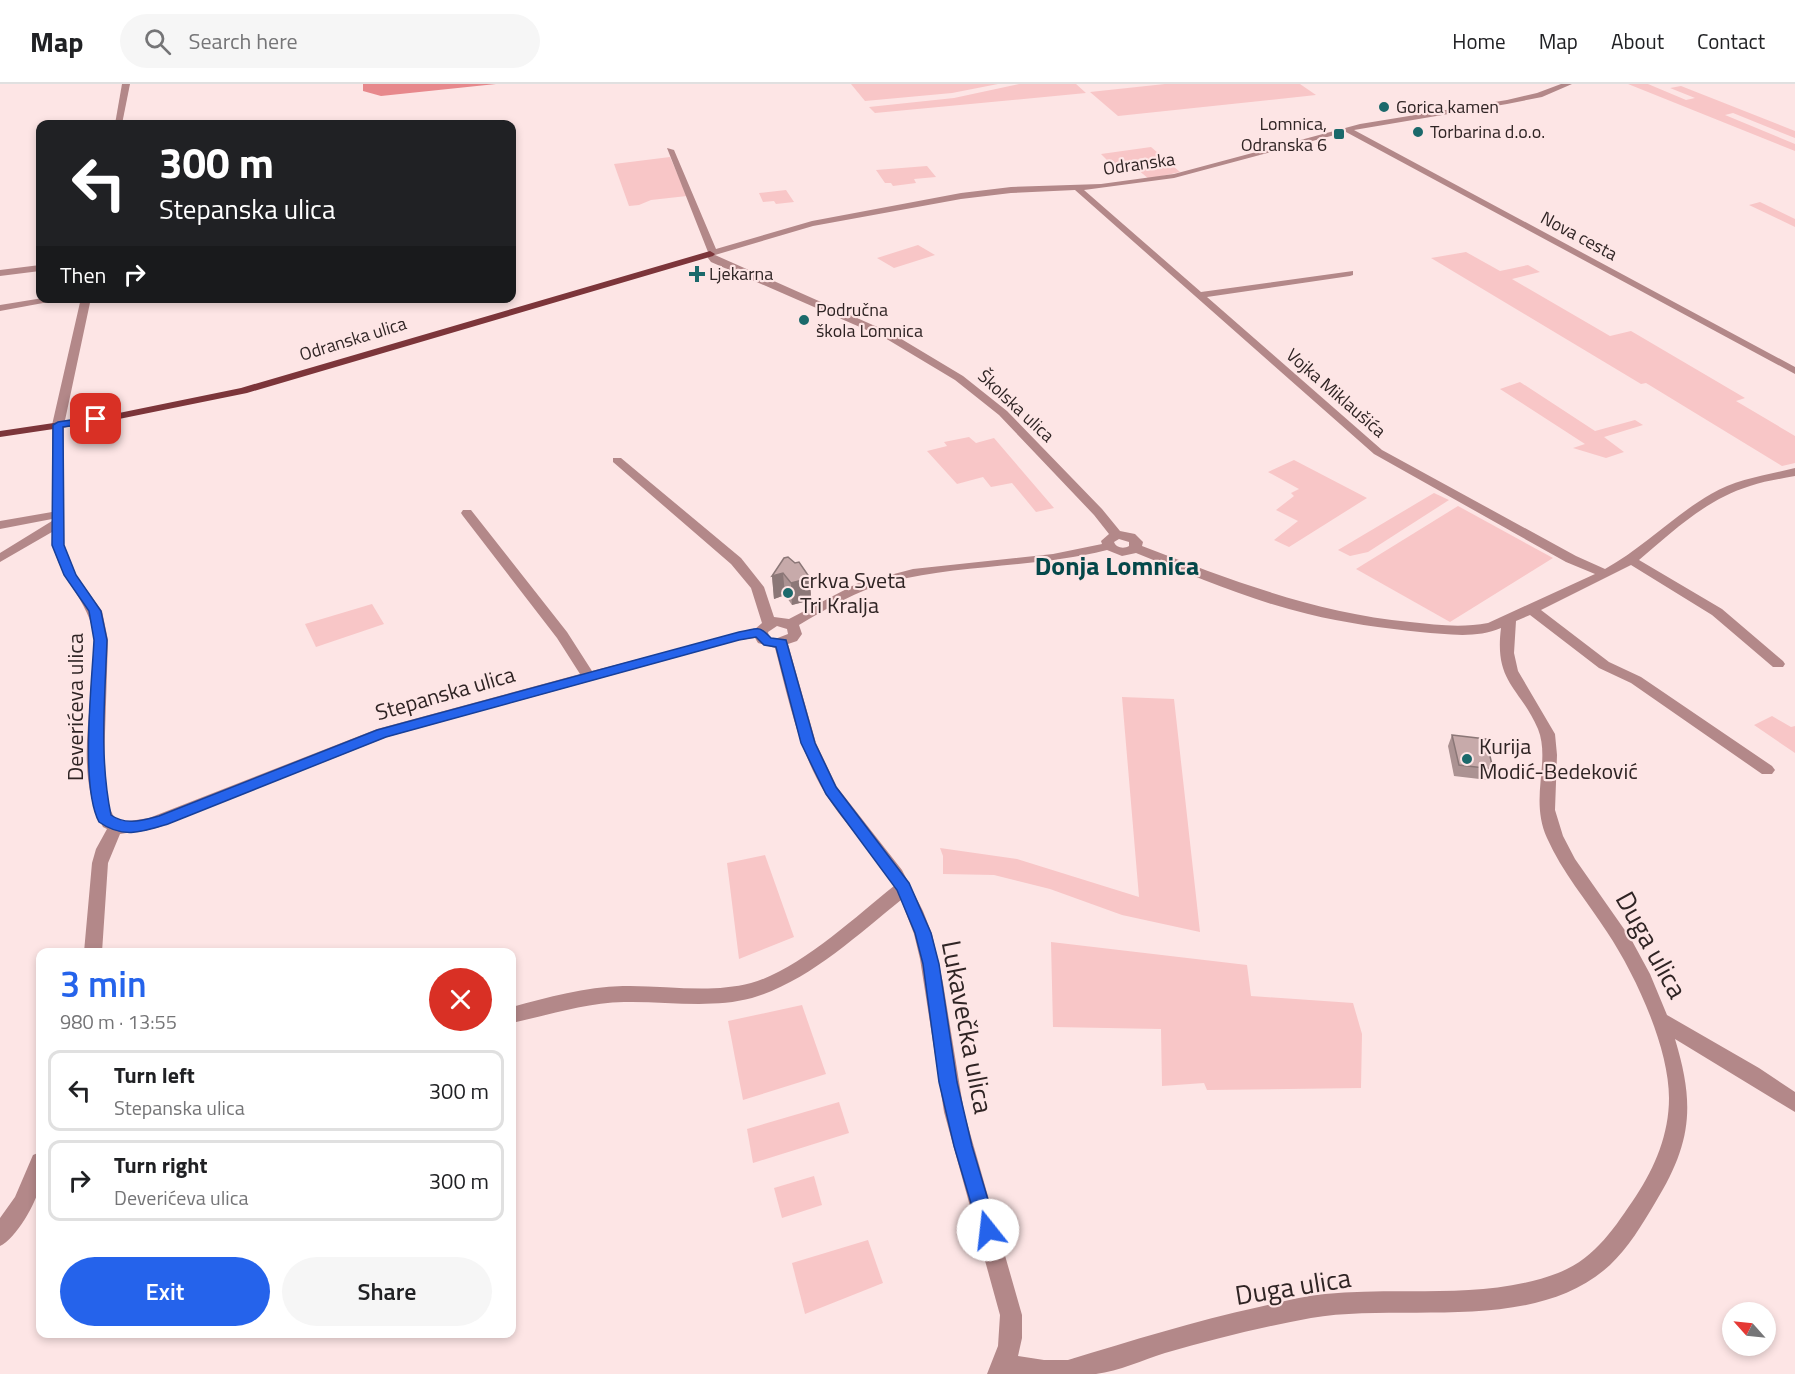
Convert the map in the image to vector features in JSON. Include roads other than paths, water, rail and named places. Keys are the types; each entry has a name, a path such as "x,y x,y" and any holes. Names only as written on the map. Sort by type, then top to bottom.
{"main road":[{"name":"Odranska ulica","path":"0,434 166,407 243,391 712,253"}],"street":[{"path":"118,120 126,84"},
{"name":"Odranska","path":"712,253 812,224 961,196 1004,190 1078,189 1186,174 1386,121 1527,98 1568,84"},
{"name":"Nova cesta","path":"1348,130 1795,371"},
{"path":"670,150 712,253"},
{"name":"Vojka Miklaušića","path":"1078,189 1378,452 1571,559 1606,574"},
{"name":"Školska ulica","path":"712,253 714,260 889,336 959,378 1008,418 1098,512 1112,541 1126,535 1137,542 1135,548 1288,605 1351,619 1461,631 1491,627 1509,619"},
{"path":"0,273 36,268"},
{"path":"1199,295 1350,273"},
{"path":"0,308 36,302"},
{"name":"Deverićeva ulica","path":"85,303 58,425 58,545 70,575 95,611 99,623 101,640 96,751 98,786 104,818 116,826"},
{"path":"617,460 736,561 757,587 765,628 764,640 782,643 792,638 795,634 790,624"},
{"path":"1509,619 1584,585 1630,560 1675,523 1717,495 1746,483 1795,472"},
{"path":"467,513 562,635 588,676"},
{"path":"0,525 58,518"},
{"path":"0,558 58,518"},
{"path":"765,628 780,621 790,624 836,598 886,579 938,569 1036,562 1071,556 1112,541"},
{"path":"1571,559 1580,570 1584,585"},
{"path":"1630,560 1717,612 1778,664"},
{"path":"1531,609 1604,664 1636,680 1767,770"},
{"name":"Duga ulica","path":"1001,1368 1046,1373 1068,1371 1212,1328 1320,1305 1351,1302 1484,1299 1525,1295 1562,1282 1596,1265 1619,1241 1654,1187 1672,1145 1679,1097 1662,1021 1647,985 1617,932 1561,848 1549,822 1544,797 1549,751 1548,737 1542,722 1523,695 1506,659 1504,647 1509,619"},
{"name":"Stepanska ulica","path":"116,826 140,827 163,820 382,733 765,628"},
{"name":"Lukavečka ulica","path":"782,643 808,743 822,772 831,790 904,888 923,933 931,964 948,1082 963,1146 1011,1315 1013,1335 1001,1368"},
{"path":"93,948 100,863 104,849 116,826"},
{"path":"516,1014 581,998 624,994 711,994 753,990 791,972 904,888"},
{"path":"1662,1021 1752,1074 1795,1103"},
{"path":"0,1236 31,1200 36,1179"}],"place":[{"name":"Gorica kamen","path":"1384,107"},
{"name":"Torbarina d.o.o.","path":"1418,132"},
{"name":"Lomnica, Odranska 6","path":"1339,134"},
{"name":"Ljekarna","path":"697,274"},
{"name":"Područna škola Lomnica","path":"804,320"},
{"name":"crkva Sveta Tri Kralja","path":"788,593"},
{"name":"Kurija Modić-Bedeković","path":"1467,759"}],"district":[{"name":"Donja Lomnica","path":"1117,566"}]}
